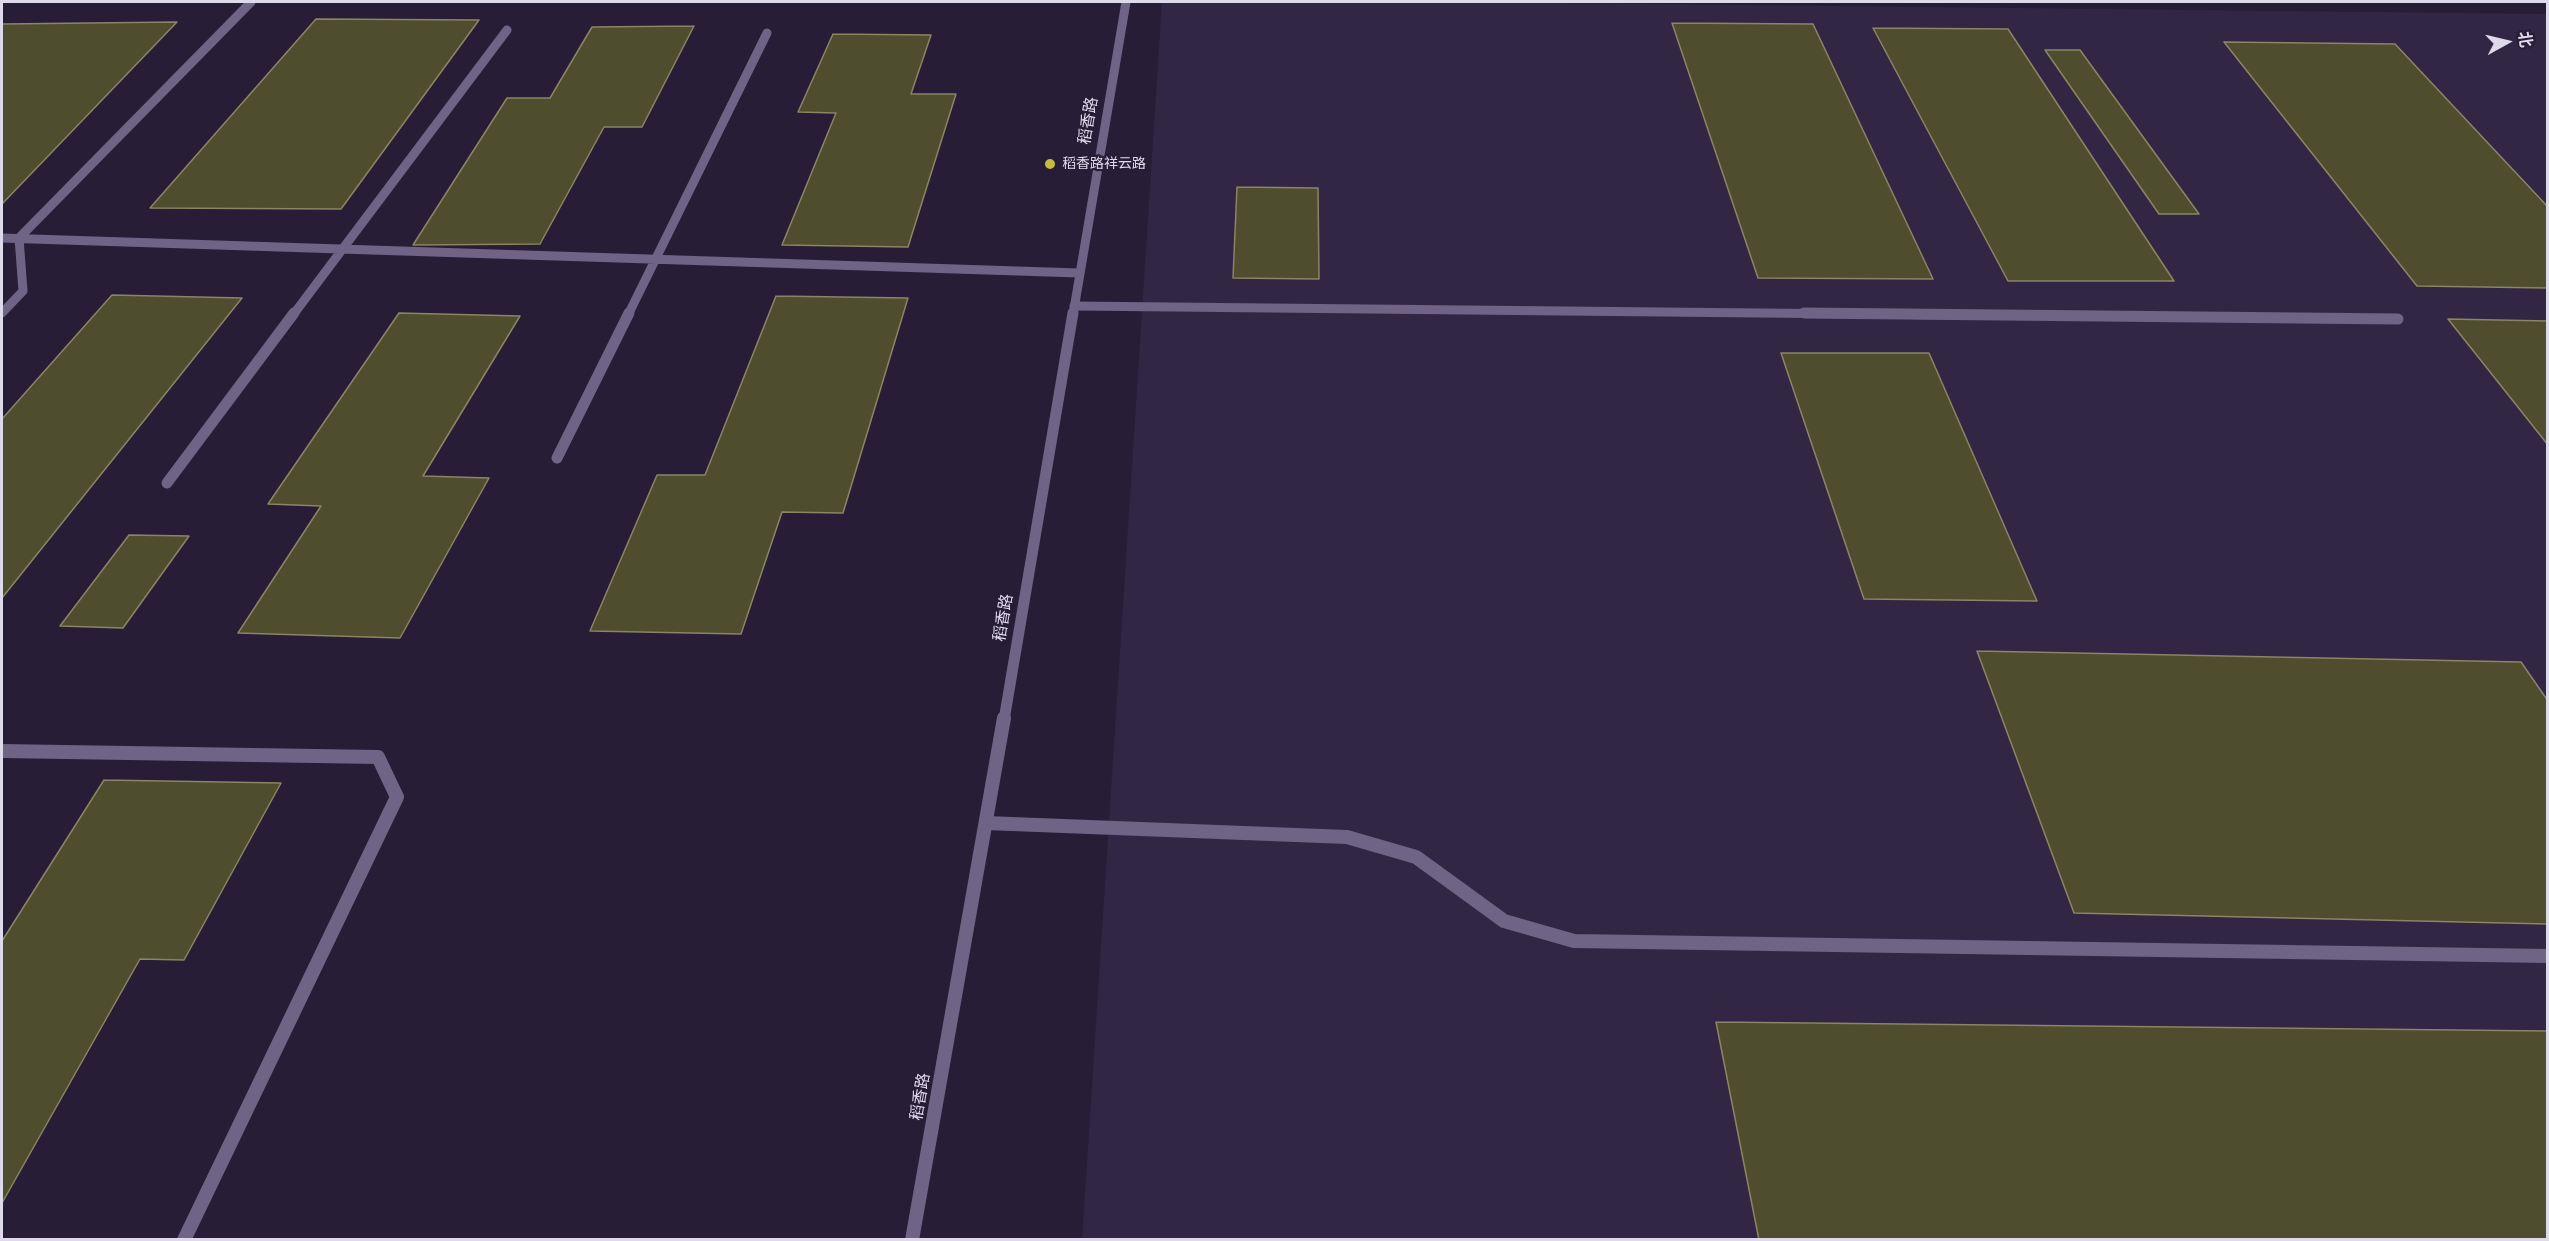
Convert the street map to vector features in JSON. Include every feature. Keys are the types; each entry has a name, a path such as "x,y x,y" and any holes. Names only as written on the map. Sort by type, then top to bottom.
{"street":[{"path":"2,313 23,291 19,238 251,2"},
{"name":"稻香路","path":"912,1239 986,823 1126,2"},
{"path":"166,483 507,30"},
{"path":"557,458 767,33"},
{"path":"2,238 1079,273"},
{"path":"1074,306 2398,319"},
{"path":"2,751 378,757 397,797 184,1239"},
{"path":"986,823 1347,837 1416,857 1504,921 1574,941 2547,956"}],"shaded area":[{"path":"1162,2 1481,2 2547,14 2547,1239 1082,1240"}],"building":[{"path":"316,19 479,20 341,209 150,208"},
{"path":"177,22 2,204 2,24"},
{"path":"1672,23 1813,24 1933,279 1758,278"},
{"path":"694,26 642,127 604,127 540,244 413,245 507,98 550,98 592,27"},
{"path":"1873,28 2008,29 2174,281 2008,281"},
{"path":"833,34 931,35 911,94 956,94 908,247 782,245 836,113 798,112"},
{"path":"2224,42 2395,44 2548,207 2548,288 2417,286"},
{"path":"2045,50 2080,50 2199,214 2159,214"},
{"path":"1237,187 1318,188 1319,279 1233,278"},
{"path":"112,295 242,298 2,598 2,419"},
{"path":"776,296 908,298 843,513 782,512 741,634 590,631 657,475 705,475"},
{"path":"399,313 520,316 423,476 489,478 400,638 238,633 321,506 268,504"},
{"path":"2448,319 2548,321 2548,445"},
{"path":"1781,353 1929,353 2037,601 1864,599"},
{"path":"129,535 189,536 123,628 60,626"},
{"path":"1977,651 2521,662 2548,701 2548,924 2074,913"},
{"path":"104,780 281,783 184,960 140,959 2,1203 2,941"},
{"path":"1716,1022 2548,1031 2548,1240 1759,1240"}],"place":[{"name":"稻香路祥云路","path":"1050,164"}]}
